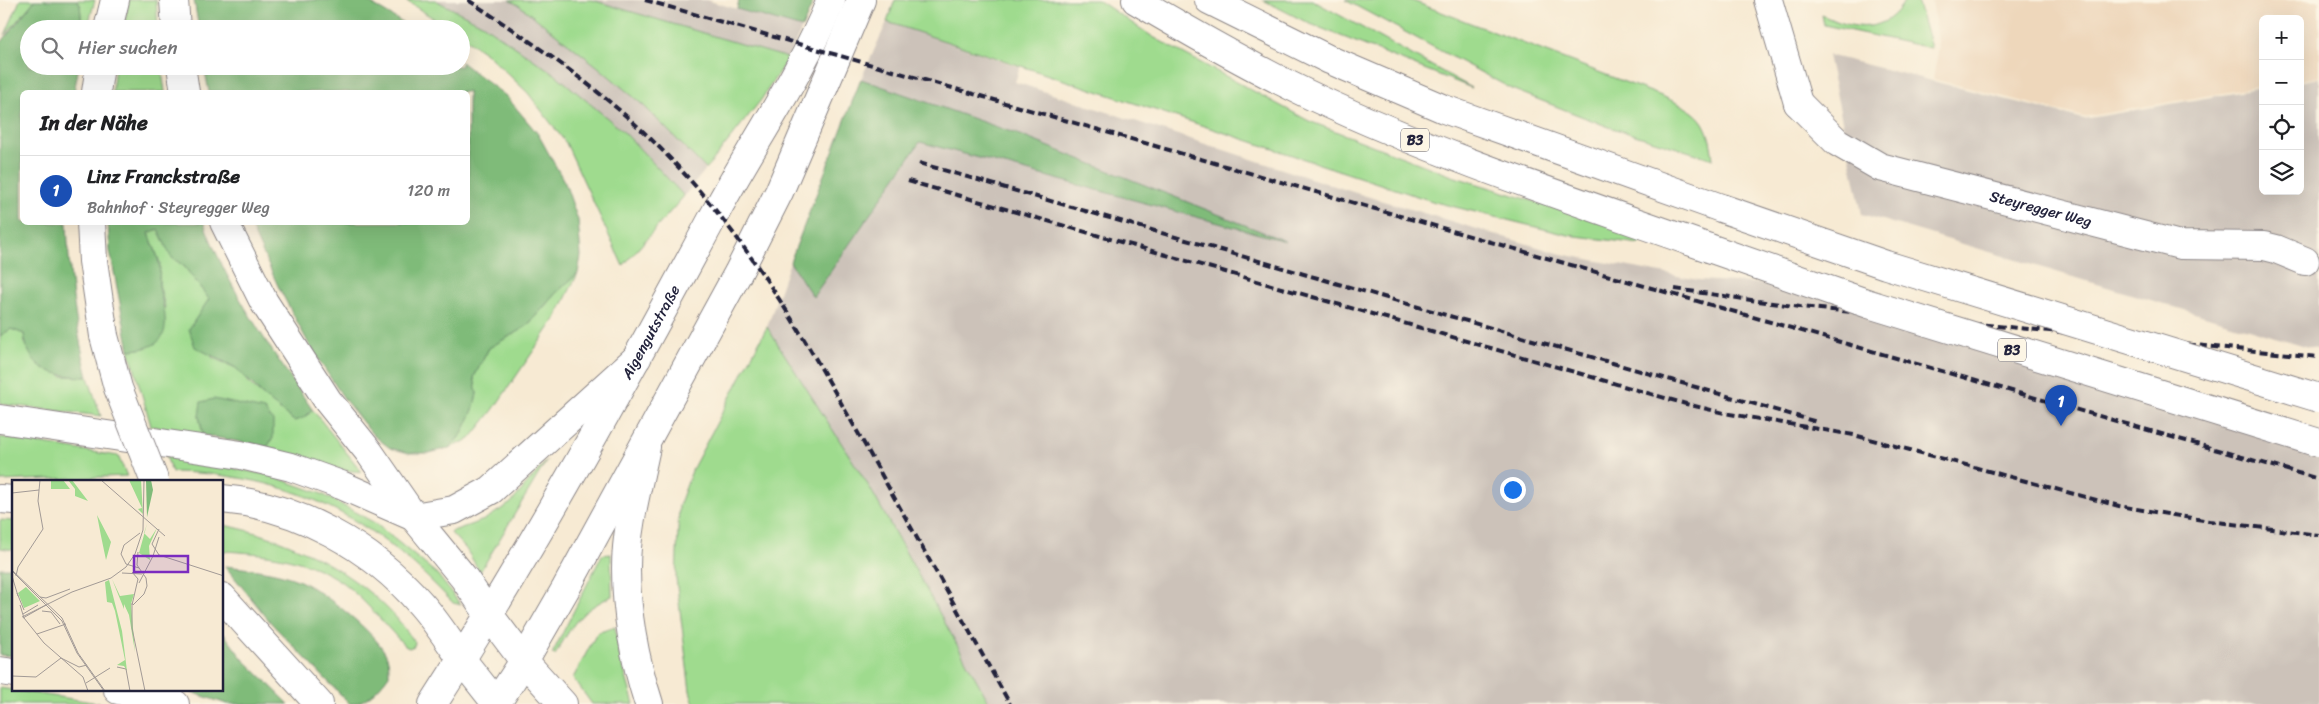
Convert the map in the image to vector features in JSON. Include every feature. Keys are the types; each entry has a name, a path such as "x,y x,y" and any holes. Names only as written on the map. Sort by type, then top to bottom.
{"main road":[{"path":"110,20 115,0"},
{"path":"174,0 175,20"},
{"name":"Aigengutstraße","path":"433,704 490,616 637,358 725,195 795,77 832,0"},
{"path":"224,499 282,511 336,535 380,565 420,603 496,704 524,661 738,273 775,200 861,0"},
{"name":"B3","path":"1136,0 1232,56 1317,98 1430,146 1709,248 1870,304 2319,443"},
{"path":"1209,0 1330,60 1444,109 1886,265 2319,398"},
{"name":"Steyregger Weg","path":"1768,0 1798,103 1837,142 1880,167 2180,245 2264,246 2305,261"},
{"path":"96,90 99,75"},
{"path":"182,75 185,90"},
{"path":"92,225 93,261 104,336 118,388 154,480"},
{"path":"226,225 264,302 328,401 369,452 414,517 464,578 524,661 563,704"},
{"path":"0,419 241,455 291,467 342,485 414,517 454,510 491,490 637,358"},
{"path":"648,437 630,528 626,568 634,646 649,704"},
{"path":"226,602 318,703"},
{"path":"126,692 175,704"}],"shaded area":[{"path":"435,0 509,0 520,6 597,66 644,106 706,169 684,196 625,133 556,75 482,25"},
{"path":"592,0 706,0 802,28 788,58"},
{"path":"1932,0 2319,0 2319,77 2304,79 2304,15 2259,15 2259,87 2084,117 1933,79 1939,47"},
{"path":"887,22 1020,67 1015,82 1356,193 1561,254 1698,280 1790,285 2319,448 2319,704 990,704 870,488 767,327 790,262 813,297 919,142 1279,239 1017,134 861,79"},
{"path":"1828,55 2084,119 2259,89 2259,195 2304,195 2304,81 2319,78 2319,350 1862,214"}],"green space":[{"path":"20,0 35,0 5,35"},
{"path":"35,0 77,0 80,4 81,20 20,20 20,75 77,75 74,90 20,90 20,225 67,225 73,300 88,377 55,373 38,364 27,347 24,334 11,329 0,336 0,44"},
{"path":"77,0 95,0 89,20 81,20 80,4"},
{"path":"129,0 156,0 157,20 125,20"},
{"path":"194,0 365,0 398,20 197,20"},
{"path":"405,0 435,0 482,24 556,75 625,133 684,196 623,266 566,143 528,93 486,53 470,42 470,20 436,20"},
{"path":"509,0 592,0 788,58 761,100 706,169 644,106 597,66 520,6"},
{"path":"739,0 814,0 802,28 737,9"},
{"path":"895,0 1098,0 1153,37 1309,121 1452,176 1643,235 1640,244 1568,235 1435,202 887,22"},
{"path":"1263,0 1312,0 1472,88 1308,23"},
{"path":"1345,0 1410,0 1664,97 1686,108 1700,119 1708,135 1713,159 1609,127 1514,90"},
{"path":"1905,0 1917,0 1931,48 1824,25 1822,15 1845,24 1857,26 1879,24 1897,11"},
{"path":"470,69 506,96 538,134 565,183 578,220 581,256 578,273 556,293 527,326 489,348 474,377 477,394 473,410 462,434 449,448 429,453 409,453 390,448 373,435 345,400 311,348 279,288 250,225 470,225 470,90 209,90 206,75 470,75"},
{"path":"114,75 162,75 165,90 112,90"},
{"path":"861,79 1017,134 1285,241 920,142 813,297 790,262"},
{"path":"108,225 205,225 238,296 266,342 312,409 308,414 294,421 270,402 236,368 195,347 189,329 209,299 184,266 171,257 158,229 149,233 160,266 159,286 164,310 165,330 155,344 129,350 110,251"},
{"path":"158,228 171,257 184,266 209,299 189,329 213,358 236,368 253,387 294,421 309,414 312,409 362,472 342,470 267,447 273,438 199,416 203,435 151,426 129,350 140,349 165,307 159,284 160,263 149,233"},
{"path":"578,273 556,318 493,410 470,439 449,448 462,434 477,394 474,377 489,348 527,326 556,293"},
{"path":"767,327 870,488 990,704 694,704 690,691 676,578 679,506 693,468"},
{"path":"11,329 24,334 25,344 62,376 88,377 101,416 0,404 0,336"},
{"path":"214,399 264,410 273,421 273,438 267,447 203,435 199,416 201,402"},
{"path":"0,437 118,456 127,476 12,480 0,481"},
{"path":"166,456 269,475 322,494 375,523 437,574 461,605 453,603 423,573 392,547 360,524 328,506 293,492 256,481 215,475 172,472"},
{"path":"547,460 480,572 466,549 450,532 484,520 511,503"},
{"path":"0,520 12,521 12,550 0,548"},
{"path":"224,525 246,530 291,545 335,568 355,581 391,612 415,642 414,646 409,648 405,646 360,597 343,583 300,562 254,553 224,551"},
{"path":"611,554 612,596 591,608 577,620 555,655 552,654 602,555"},
{"path":"225,566 282,575 310,586 336,604 375,639 384,650 388,660 389,675 377,690 367,698 350,704 272,624"},
{"path":"0,568 12,568 12,656 0,655"},
{"path":"615,627 619,653 634,704 592,704 573,678 597,633"},
{"path":"224,634 243,659 289,704 227,704 190,692 224,692"},
{"path":"0,688 12,690 12,692 26,692 105,704 0,704"}],"railway":[{"path":"468,0 567,68 614,105 658,146 720,216 747,252 797,327 1010,704"},
{"path":"645,0 2319,479"},
{"path":"919,163 1817,422"},
{"path":"908,181 1686,404 1724,413 1854,435 2119,506 2209,521 2319,535"},
{"path":"1675,289 1800,307 2319,357"}],"place":[{"name":"Linz Franckstraße","path":"2061,426"}]}
